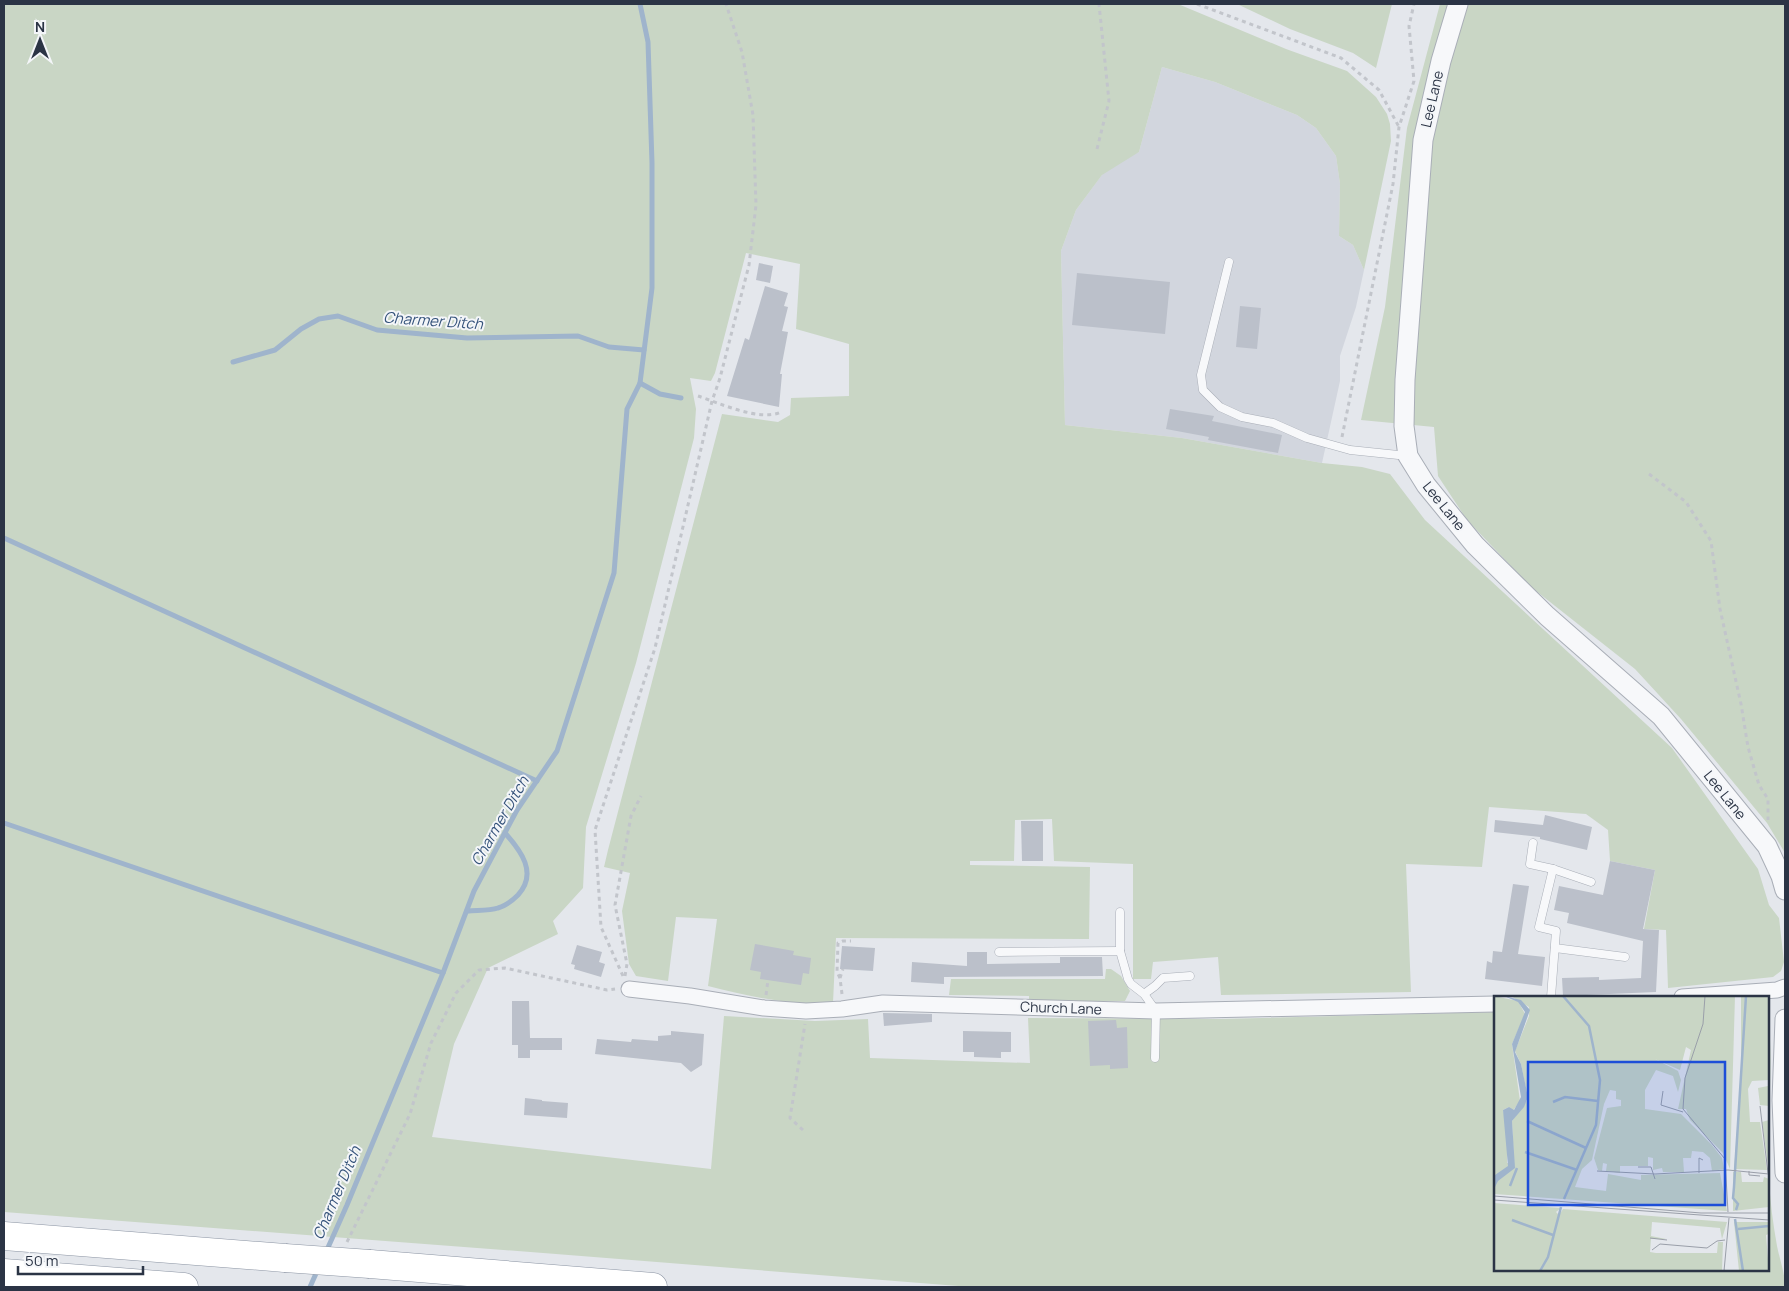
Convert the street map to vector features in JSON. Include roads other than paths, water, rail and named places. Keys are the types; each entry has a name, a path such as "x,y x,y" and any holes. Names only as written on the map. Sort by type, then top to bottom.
{"highway":[{"path":"4,1236 653,1287"},
{"path":"4,1273 184,1287"}],"street":[{"name":"Lee Lane","path":"1458,4 1441,61 1423,140 1405,380 1404,426 1408,456 1426,485 1475,545 1547,616 1661,716 1767,846 1781,876 1785,890"},
{"path":"1696,996 1777,990 1785,987"},
{"name":"Church Lane","path":"630,989 806,1012 883,1003 1156,1011 1494,1004"},
{"path":"1785,1019 1782,1100 1785,1173"}],"lane":[{"path":"1229,262 1201,375 1203,390 1220,407 1242,417 1274,423 1307,438 1350,450 1408,456"},
{"path":"1533,843 1530,864 1591,882"},
{"path":"1551,996 1556,931 1539,927 1553,870"},
{"path":"1120,912 1120,950 1128,979 1131,984 1144,994 1156,1011 1155,1058"},
{"path":"1555,948 1626,957"},
{"path":"999,952 1120,950"},
{"path":"1144,994 1163,978 1190,976"}],"waterway":[{"name":"Charmer Ditch","path":"326,1252 443,973 474,891 517,810 557,751 614,573 627,409 640,383 652,288 652,163 648,42 640,4"},
{"name":"Charmer Ditch","path":"233,362 275,350 301,329 319,319 338,316 377,330 467,338 578,336 609,347 644,350"},
{"path":"640,383 660,394 681,398"},
{"path":"4,538 537,781"},
{"path":"4,823 443,973"},
{"path":"467,911 491,910 501,907 514,899 524,887 527,879 525,862 517,847 505,833"},
{"name":"Charmer Ditch","path":"310,1287 318,1269"}]}
